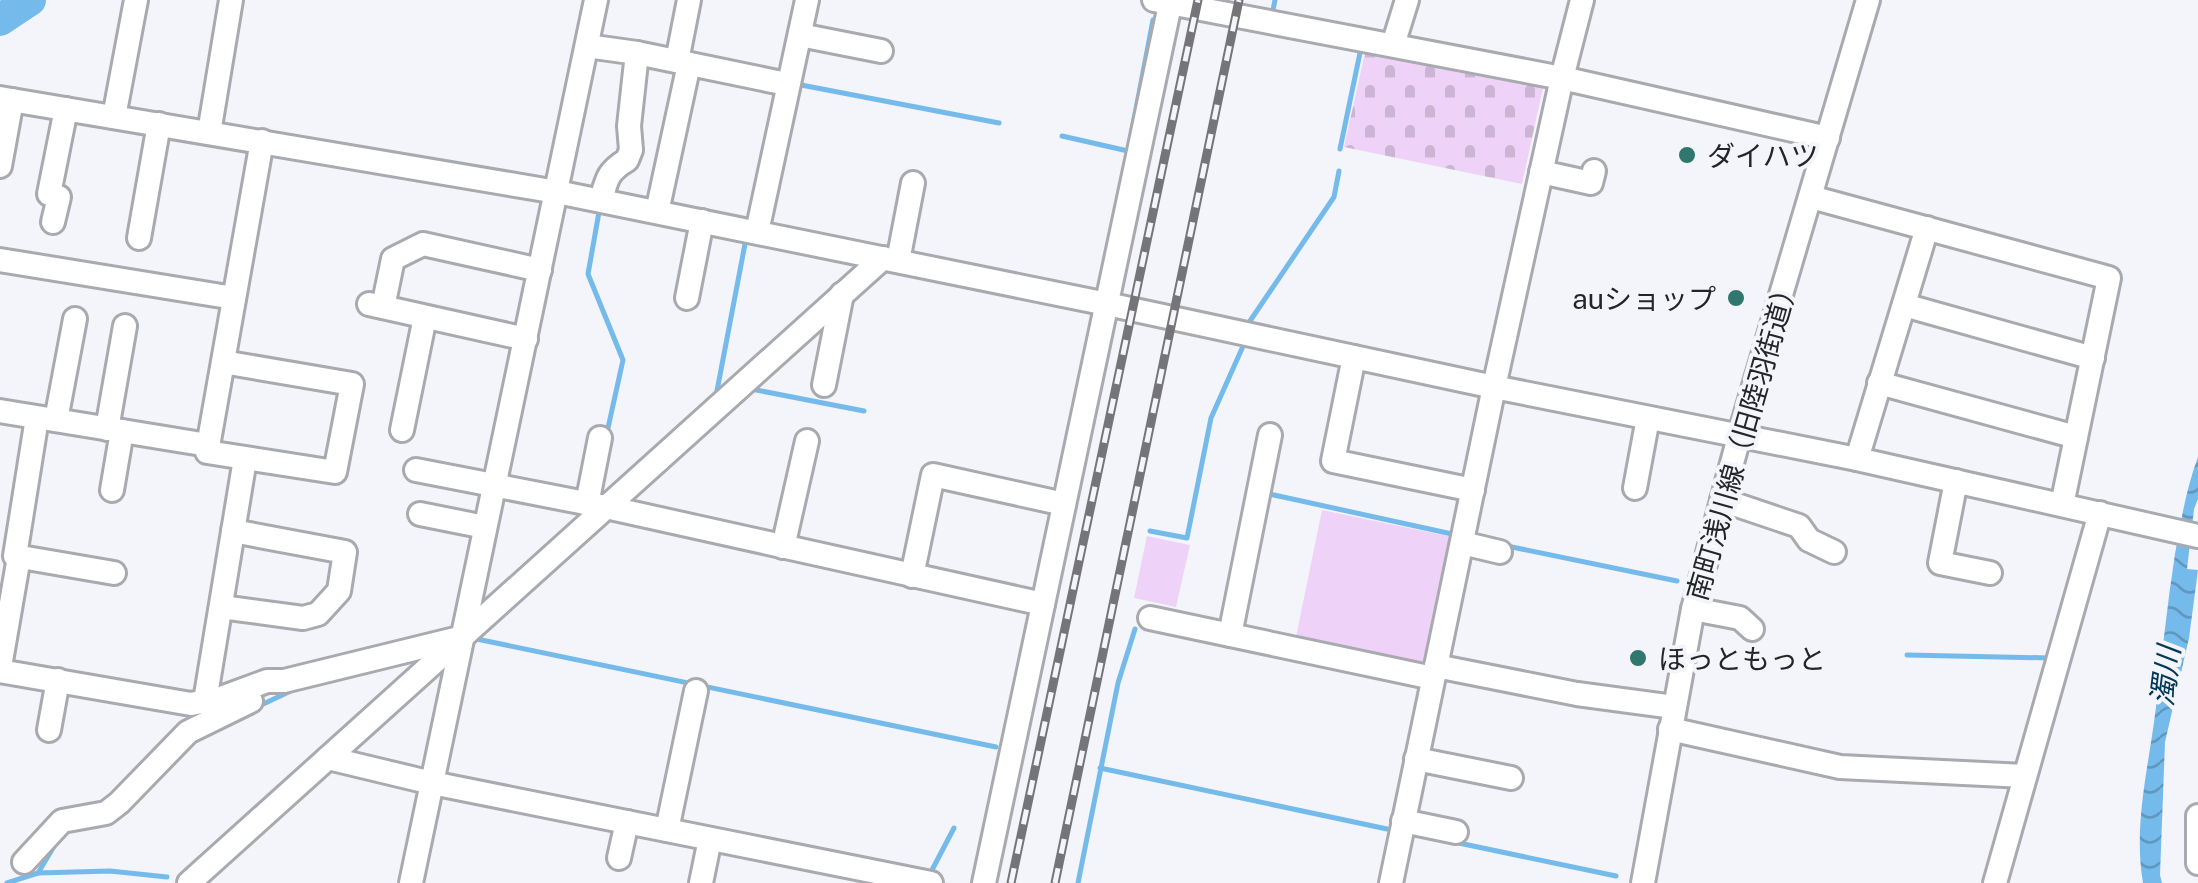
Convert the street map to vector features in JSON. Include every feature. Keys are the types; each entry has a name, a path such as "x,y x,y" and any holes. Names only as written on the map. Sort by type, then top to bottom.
{"street":[{"path":"114,116 136,0"},
{"path":"209,132 232,0"},
{"path":"411,883 596,0"},
{"path":"657,212 683,63 689,0"},
{"path":"757,232 807,0"},
{"path":"1393,45 1407,0"},
{"path":"1391,883 1494,387 1582,0"},
{"name":"南町浅川線（旧陸羽街道）","path":"1643,883 1692,609 1868,0"},
{"path":"984,883 1106,304 1165,1 1562,78 1828,138"},
{"path":"800,35 881,51"},
{"path":"587,46 777,82"},
{"path":"601,200 608,176 627,160 630,150 637,53"},
{"path":"0,166 6,99 114,116 601,200 1857,459 2198,536"},
{"path":"54,222 59,197 49,194 66,109"},
{"path":"140,238 159,124"},
{"path":"223,362 352,384 335,472 207,452 262,141"},
{"path":"1541,172 1591,183 1594,170"},
{"path":"189,883 462,638 596,506 842,294 890,260 913,183"},
{"path":"1812,196 2109,278 2062,504"},
{"path":"687,298 702,221"},
{"path":"1857,459 1927,228"},
{"path":"526,338 376,306 393,259 423,244 540,270"},
{"path":"0,260 234,298"},
{"path":"824,385 842,294"},
{"path":"1904,305 2093,358"},
{"path":"402,430 426,317"},
{"path":"75,319 46,419 15,556 114,573"},
{"path":"112,490 125,326"},
{"path":"1354,357 1334,461 1473,490"},
{"path":"1879,383 2076,436"},
{"path":"0,411 208,445"},
{"path":"1634,488 1648,418"},
{"path":"1230,635 1270,435"},
{"path":"596,506 600,438"},
{"path":"783,547 807,440"},
{"path":"205,701 245,459"},
{"path":"416,470 1043,604"},
{"path":"912,576 933,474 1064,504"},
{"path":"1956,481 1940,563 1990,573"},
{"path":"1722,500 1798,526 1810,540 1834,552"},
{"path":"1995,883 2100,512"},
{"path":"420,514 485,527"},
{"path":"220,607 304,618 318,614 339,591 345,552 233,532"},
{"path":"1462,543 1500,552"},
{"path":"19,556 0,669 58,680 191,704 267,681 462,638"},
{"path":"1692,609 1740,618 1752,629"},
{"path":"1150,618 1435,672 1578,694 1840,767 2025,776"},
{"path":"49,730 58,680"},
{"path":"24,862 62,821 106,813 148,783 188,732 252,708 284,680"},
{"path":"666,830 696,690"},
{"path":"328,758 710,839 861,876 931,883"},
{"path":"1416,759 1510,778"},
{"path":"2198,816 2198,863"},
{"path":"1403,820 1456,832"},
{"path":"619,858 627,822"},
{"path":"701,882 710,839"}],"green space":[{"path":"1365,53 1543,88 1522,184 1344,147"},
{"path":"1322,510 1452,537 1423,670 1295,642"},
{"path":"1147,536 1190,545 1176,607 1134,598"}],"water":[{"name":"濁川","path":"2198,457 2198,499 2187,569 2198,570 2189,638 2165,742 2162,883 2143,883 2143,795 2175,554"}],"waterway":[{"path":"0,20 30,0"},
{"path":"1272,15 1275,0"},
{"path":"1062,136 1128,151 1153,20"},
{"path":"1340,149 1361,48 1364,49"},
{"path":"796,84 999,123"},
{"path":"1250,321 1334,197 1339,171"},
{"path":"599,212 588,274 623,360 608,428"},
{"path":"716,396 745,244"},
{"path":"1150,531 1187,538 1211,418 1244,344"},
{"path":"751,389 864,411"},
{"path":"1265,493 1452,534"},
{"path":"1507,546 1677,581"},
{"path":"1078,883 1118,683 1135,629"},
{"path":"472,638 996,747"},
{"path":"1907,655 2050,658"},
{"path":"257,707 297,688"},
{"path":"1100,768 1387,829"},
{"path":"932,870 954,828"},
{"path":"1454,842 1616,876"},
{"path":"7,883 38,873 56,843"},
{"path":"38,873 110,871 167,877"}],"railway":[{"path":"1011,883 1198,0"},
{"path":"1055,883 1239,0"}],"place":[{"name":"ダイハツ","path":"1687,155"},
{"name":"auショップ","path":"1736,298"},
{"name":"ほっともっと","path":"1638,658"}]}
